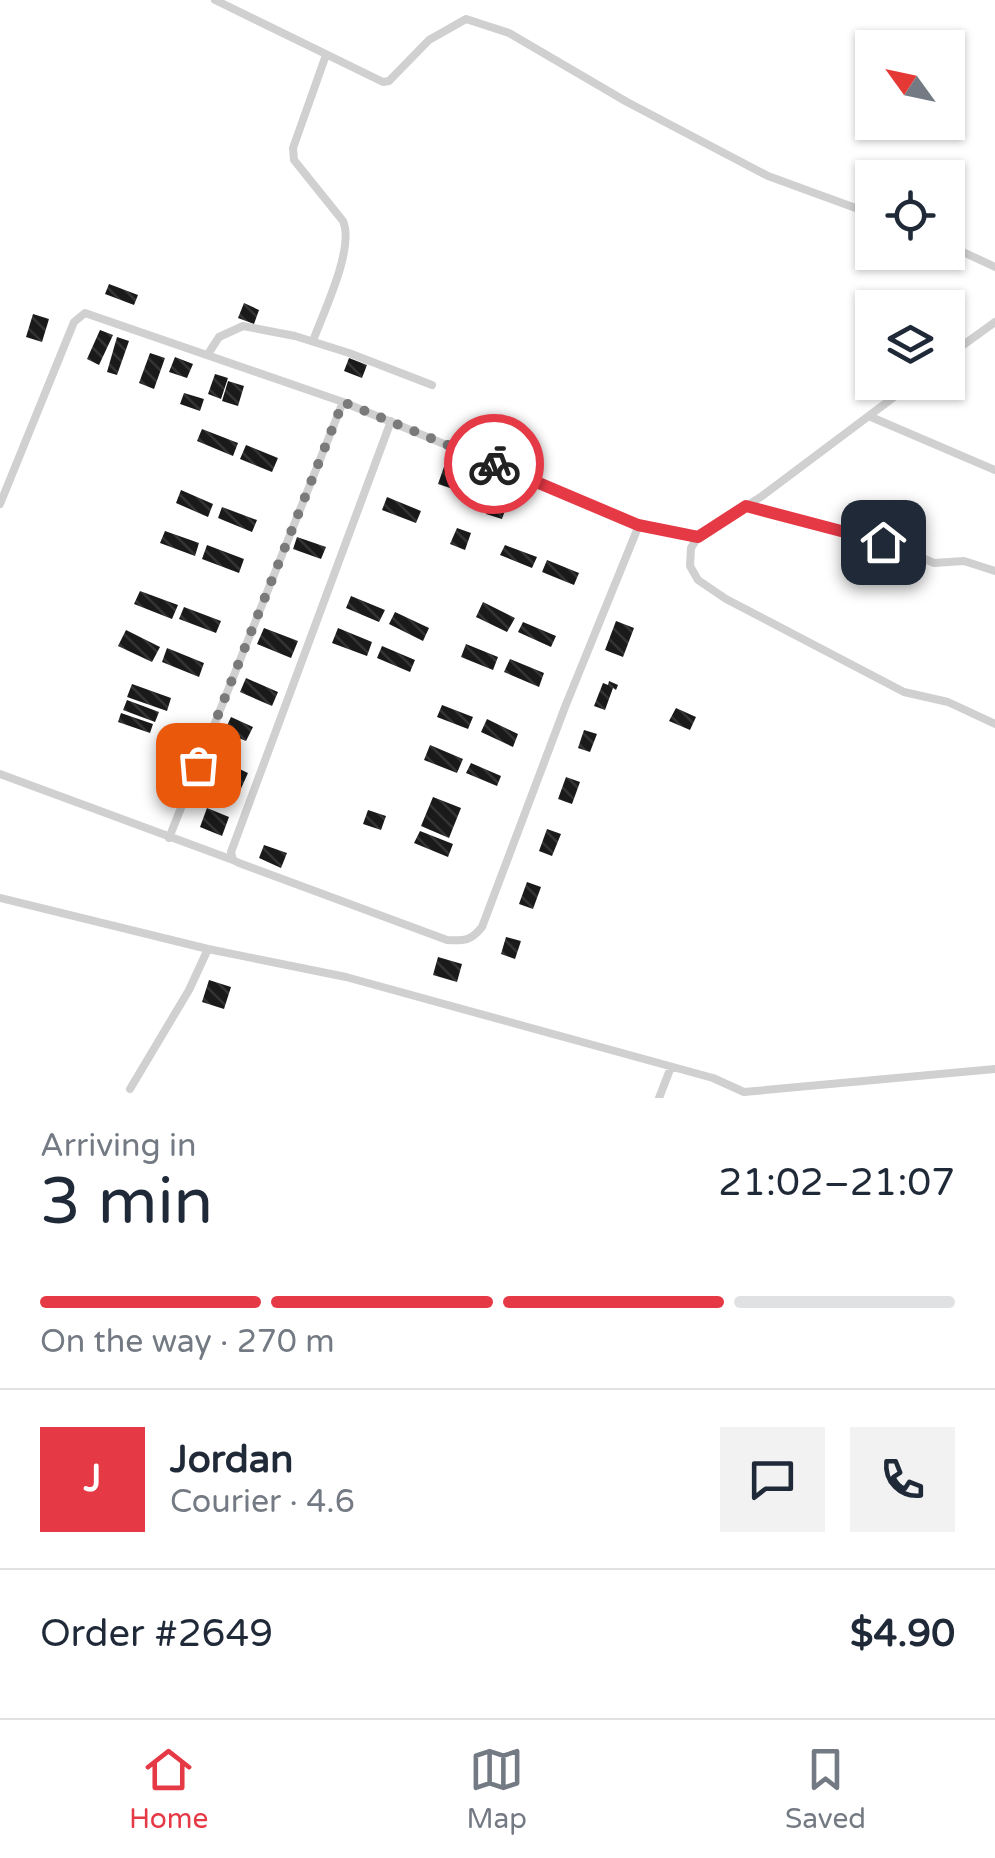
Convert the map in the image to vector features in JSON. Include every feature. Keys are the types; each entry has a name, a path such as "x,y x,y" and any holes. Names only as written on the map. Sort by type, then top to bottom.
{"street":[{"path":"215,0 376,80 389,81 429,40 466,19 509,33 768,176 855,208"},
{"path":"313,342 348,230 294,160 293,148 326,56"},
{"path":"965,252 995,267"},
{"path":"0,504 74,322 85,313 391,420 638,525 698,537"},
{"path":"965,344 995,322"},
{"path":"208,354 219,337 244,326 313,342 432,385"},
{"path":"892,400 698,537 690,566 698,580 726,599 904,692 948,702 995,724"},
{"path":"169,838 343,402"},
{"path":"871,417 995,470"},
{"path":"233,860 231,852 391,420"},
{"path":"746,506 856,534 934,563 964,561 995,571"},
{"path":"0,774 447,940 464,941 482,927 638,525"},
{"path":"0,898 208,949 346,976 713,1078 745,1095 995,1069"},
{"path":"130,1089 190,990 208,949"},
{"path":"659,1098 671,1067"}],"building":[{"path":"109,284 138,295 134,305 105,294"},
{"path":"244,303 259,310 254,324 238,318"},
{"path":"33,314 49,319 42,342 26,337"},
{"path":"100,330 113,335 99,365 87,359"},
{"path":"117,337 129,341 117,375 107,372"},
{"path":"150,353 165,358 154,389 139,383"},
{"path":"175,357 193,364 187,378 169,372"},
{"path":"349,358 367,365 362,378 344,371"},
{"path":"215,374 228,378 221,399 208,394"},
{"path":"228,381 244,386 238,406 222,401"},
{"path":"184,393 204,399 200,411 180,404"},
{"path":"202,429 238,443 233,456 197,441"},
{"path":"246,445 278,458 272,472 240,459"},
{"path":"445,464 462,470 456,490 438,484"},
{"path":"181,490 213,504 208,517 176,503"},
{"path":"492,496 508,502 502,519 486,514"},
{"path":"387,497 421,511 416,523 382,510"},
{"path":"222,507 257,520 252,532 218,518"},
{"path":"457,528 471,533 465,550 450,544"},
{"path":"165,531 199,543 195,556 160,543"},
{"path":"297,537 326,547 321,559 293,549"},
{"path":"207,545 244,559 239,573 202,559"},
{"path":"505,545 537,557 532,568 500,555"},
{"path":"547,560 579,573 574,585 542,572"},
{"path":"140,591 178,605 172,619 134,604"},
{"path":"351,596 385,610 379,622 346,608"},
{"path":"483,602 515,618 507,632 476,617"},
{"path":"184,607 221,621 216,633 179,619"},
{"path":"395,612 429,628 423,641 389,624"},
{"path":"616,621 634,628 623,657 605,650"},
{"path":"523,622 556,636 551,647 518,632"},
{"path":"264,628 298,641 291,658 257,644"},
{"path":"338,628 372,642 367,656 332,643"},
{"path":"126,630 160,647 152,662 118,646"},
{"path":"466,644 498,657 493,670 461,657"},
{"path":"382,646 415,660 410,672 377,658"},
{"path":"167,648 204,663 199,677 162,662"},
{"path":"510,659 544,673 539,687 504,672"},
{"path":"246,678 278,692 272,706 240,692"},
{"path":"609,681 618,685 616,690 613,688 605,710 594,706 603,683 608,685"},
{"path":"132,684 171,698 167,711 127,697"},
{"path":"127,700 159,712 155,722 123,710"},
{"path":"442,705 473,717 468,729 437,717"},
{"path":"676,708 696,717 690,730 669,721"},
{"path":"121,713 153,724 150,733 118,722"},
{"path":"231,717 253,727 246,741 224,732"},
{"path":"487,719 518,734 513,747 481,732"},
{"path":"584,730 597,734 590,752 578,748"},
{"path":"430,745 463,759 457,773 424,760"},
{"path":"227,763 248,773 239,793 217,783"},
{"path":"471,763 501,776 497,786 466,773"},
{"path":"566,777 580,782 572,804 558,799"},
{"path":"433,797 461,808 449,838 421,826"},
{"path":"207,808 229,817 222,836 200,827"},
{"path":"368,810 386,816 381,830 363,824"},
{"path":"547,829 561,834 552,856 539,851"},
{"path":"420,831 453,844 448,857 414,843"},
{"path":"264,845 287,853 281,868 259,858"},
{"path":"527,882 541,887 533,909 519,904"},
{"path":"506,937 521,941 515,959 501,954"},
{"path":"438,957 462,964 457,982 433,975"},
{"path":"209,980 231,987 224,1009 202,1002"}],"way so far":[{"path":"198,765 343,402 494,464"}],"route":[{"path":"494,464 638,525 698,537 746,506 883,542"}]}
